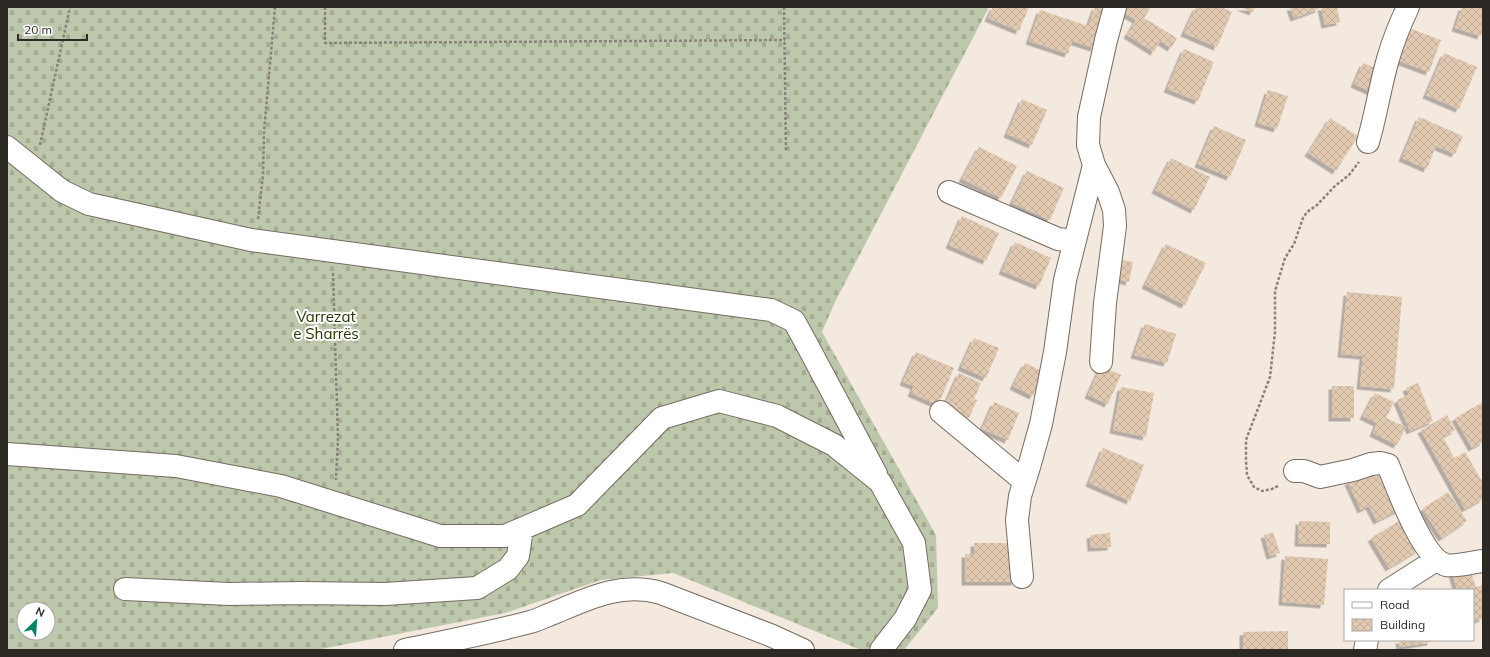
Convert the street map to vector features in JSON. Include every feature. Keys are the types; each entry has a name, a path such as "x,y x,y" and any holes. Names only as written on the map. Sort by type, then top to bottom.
{"street":[{"path":"1101,362 1105,303 1116,226 1114,210 1108,192 1094,165 1088,145 1089,117 1115,7"},
{"path":"1368,142 1377,111 1388,59 1396,34 1408,7"},
{"path":"7,147 62,191 89,204 251,240 771,310 794,321 914,543 920,590 905,619 881,650"},
{"path":"1022,577 1017,520 1020,496 1041,424 1050,382 1065,280 1094,165"},
{"path":"949,192 1058,239 1074,241"},
{"path":"7,454 176,466 281,486 440,536 506,536 577,505 662,418 719,401 777,416 834,445 880,482"},
{"path":"941,412 1024,481"},
{"path":"1295,471 1304,471 1320,477 1353,470 1371,464 1388,464 1411,521 1436,560 1447,565 1483,561"},
{"path":"125,589 229,594 385,594 477,588 508,569 518,556 522,529"},
{"path":"1391,589 1436,560"},
{"path":"405,650 532,621 604,593 618,589 632,589 651,590 661,593 804,650"}],"path":[{"path":"35,170 70,7"},
{"path":"251,240 258,218 263,175 264,132 275,7"},
{"path":"325,7 325,43 785,40"},
{"path":"784,7 786,151"},
{"path":"1295,471 1283,483 1272,489 1262,491 1254,487 1247,475 1246,440 1270,377 1275,332 1275,291 1285,258 1294,244 1303,218 1307,212 1317,205 1335,186 1349,175 1359,162 1368,142"},
{"path":"332,251 338,439 335,504"}],"green space":[{"name":"Varrezat e Sharrës","path":"7,7 989,7 836,300 822,332 936,535 938,608 904,650 861,650 673,573 601,580 505,613 316,650 7,650"}],"building":[{"path":"993,7 1029,7 1019,31 988,18"},
{"path":"1095,7 1107,7 1094,48 1072,41 1068,54 1029,41 1040,10 1088,26"},
{"path":"1124,7 1151,7 1144,18 1177,38 1171,48 1160,41 1154,52 1127,35 1136,20 1121,11"},
{"path":"1196,7 1221,7 1232,12 1217,47 1184,33"},
{"path":"1240,7 1255,7 1253,12"},
{"path":"1290,7 1318,7 1319,9 1294,18"},
{"path":"1321,7 1337,7 1340,22 1325,25"},
{"path":"1462,7 1483,7 1483,28 1481,36 1455,28"},
{"path":"1409,28 1441,40 1429,72 1397,60"},
{"path":"1184,49 1214,62 1198,101 1167,89"},
{"path":"1444,53 1477,67 1459,109 1426,95"},
{"path":"1363,63 1382,71 1372,92 1354,84"},
{"path":"1268,90 1288,96 1277,129 1258,123"},
{"path":"1022,99 1047,110 1032,145 1007,134"},
{"path":"1419,117 1463,136 1455,154 1436,146 1427,169 1402,158"},
{"path":"1330,118 1358,136 1336,171 1308,153"},
{"path":"1214,126 1246,140 1230,177 1198,164"},
{"path":"979,147 1017,166 1001,198 962,179"},
{"path":"1171,158 1210,177 1194,210 1155,190"},
{"path":"1027,171 1064,188 1050,220 1012,203"},
{"path":"962,216 999,233 986,261 949,245"},
{"path":"1015,242 1051,258 1039,286 1002,271"},
{"path":"1166,244 1206,263 1185,305 1145,285"},
{"path":"1121,260 1133,262 1129,282 1117,279"},
{"path":"1347,292 1402,297 1394,389 1360,386 1363,356 1341,354"},
{"path":"1145,324 1176,334 1167,363 1134,355"},
{"path":"974,338 999,348 986,378 961,367"},
{"path":"916,352 954,368 938,405 911,393 914,386 903,382"},
{"path":"1025,363 1044,372 1033,396 1013,386"},
{"path":"1101,366 1121,375 1108,404 1088,395"},
{"path":"959,373 981,383 974,399 977,400 969,418 944,407"},
{"path":"1418,383 1433,421 1410,431 1397,400 1409,395 1406,388"},
{"path":"1332,386 1354,386 1354,418 1332,418"},
{"path":"1121,387 1154,393 1146,437 1113,430"},
{"path":"1375,393 1394,402 1386,418 1406,427 1397,445 1373,433 1377,423 1363,416"},
{"path":"994,402 1019,413 1008,440 982,429"},
{"path":"1483,402 1483,442 1472,448 1455,418"},
{"path":"1447,415 1455,430 1443,437 1454,458 1465,452 1483,483 1483,499 1465,509 1421,430"},
{"path":"1103,448 1144,465 1130,501 1089,483"},
{"path":"1378,467 1399,510 1377,521 1369,506 1361,510 1348,482"},
{"path":"1448,492 1467,521 1442,538 1422,509"},
{"path":"1401,520 1419,550 1389,568 1371,538"},
{"path":"1299,521 1330,522 1330,544 1298,543"},
{"path":"1273,532 1280,553 1270,556 1264,535"},
{"path":"1110,533 1111,547 1091,548 1090,535"},
{"path":"974,543 1015,543 1015,582 965,582 965,554 974,554"},
{"path":"1285,556 1328,559 1324,605 1282,602"},
{"path":"1469,567 1476,587 1483,585 1483,618 1474,622 1474,589 1457,589 1452,572"},
{"path":"1288,631 1288,650 1243,650 1243,632"},
{"path":"1399,641 1431,641 1431,642 1400,647"}]}
